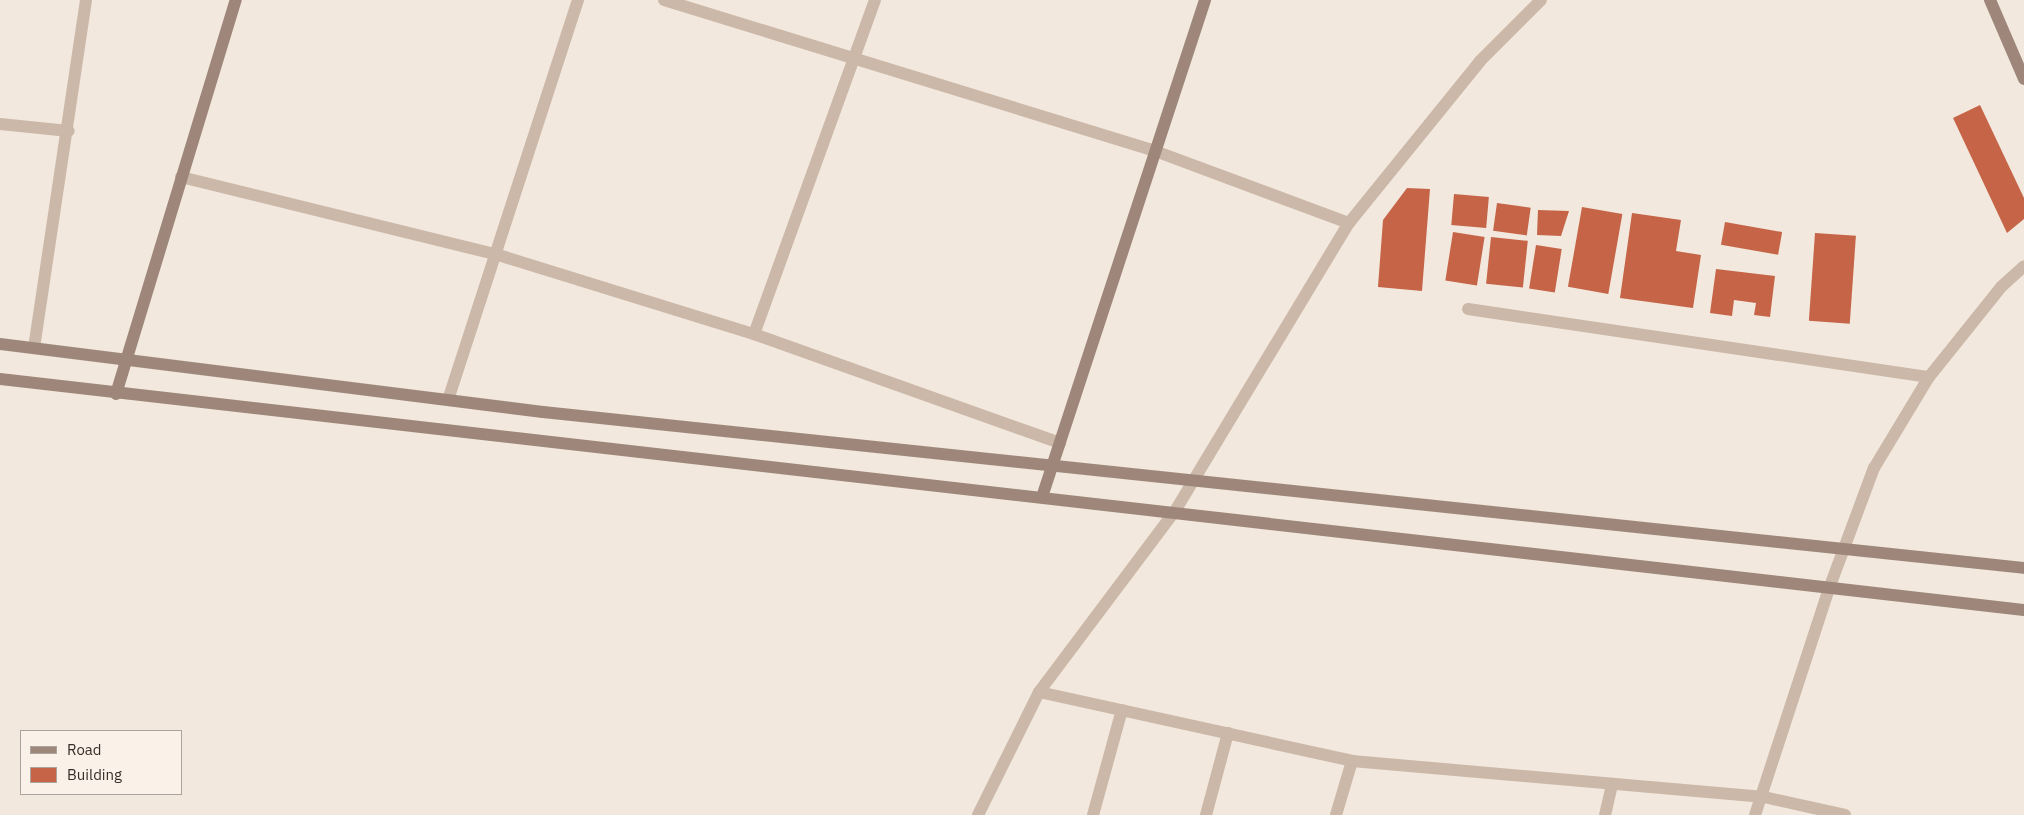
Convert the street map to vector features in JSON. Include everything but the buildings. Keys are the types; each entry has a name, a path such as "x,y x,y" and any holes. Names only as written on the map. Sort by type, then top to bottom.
{"main road":[{"path":"116,394 236,0"},
{"path":"1042,498 1205,0"},
{"path":"1990,0 2024,79"},
{"path":"0,344 448,400 1194,482 1844,546 2024,568"},
{"path":"0,379 116,394 1042,498 1175,511 2024,610"}],"street":[{"path":"34,348 69,131 86,0"},
{"path":"448,400 578,0"},
{"path":"664,0 854,62 1155,151 1349,223"},
{"path":"754,334 875,0"},
{"path":"978,815 1039,692 1175,511 1349,223 1480,61 1542,0"},
{"path":"0,124 69,131"},
{"path":"182,178 495,254 754,334 1060,443"},
{"path":"1755,815 1764,797 1830,586 1874,468 1929,377 2001,287 2024,266"},
{"path":"1468,309 1929,377"},
{"path":"1039,692 1352,761 1764,797 1845,815"},
{"path":"1094,815 1122,710"},
{"path":"1206,815 1228,733"},
{"path":"1336,815 1352,761"},
{"path":"1605,815 1612,784"}]}
